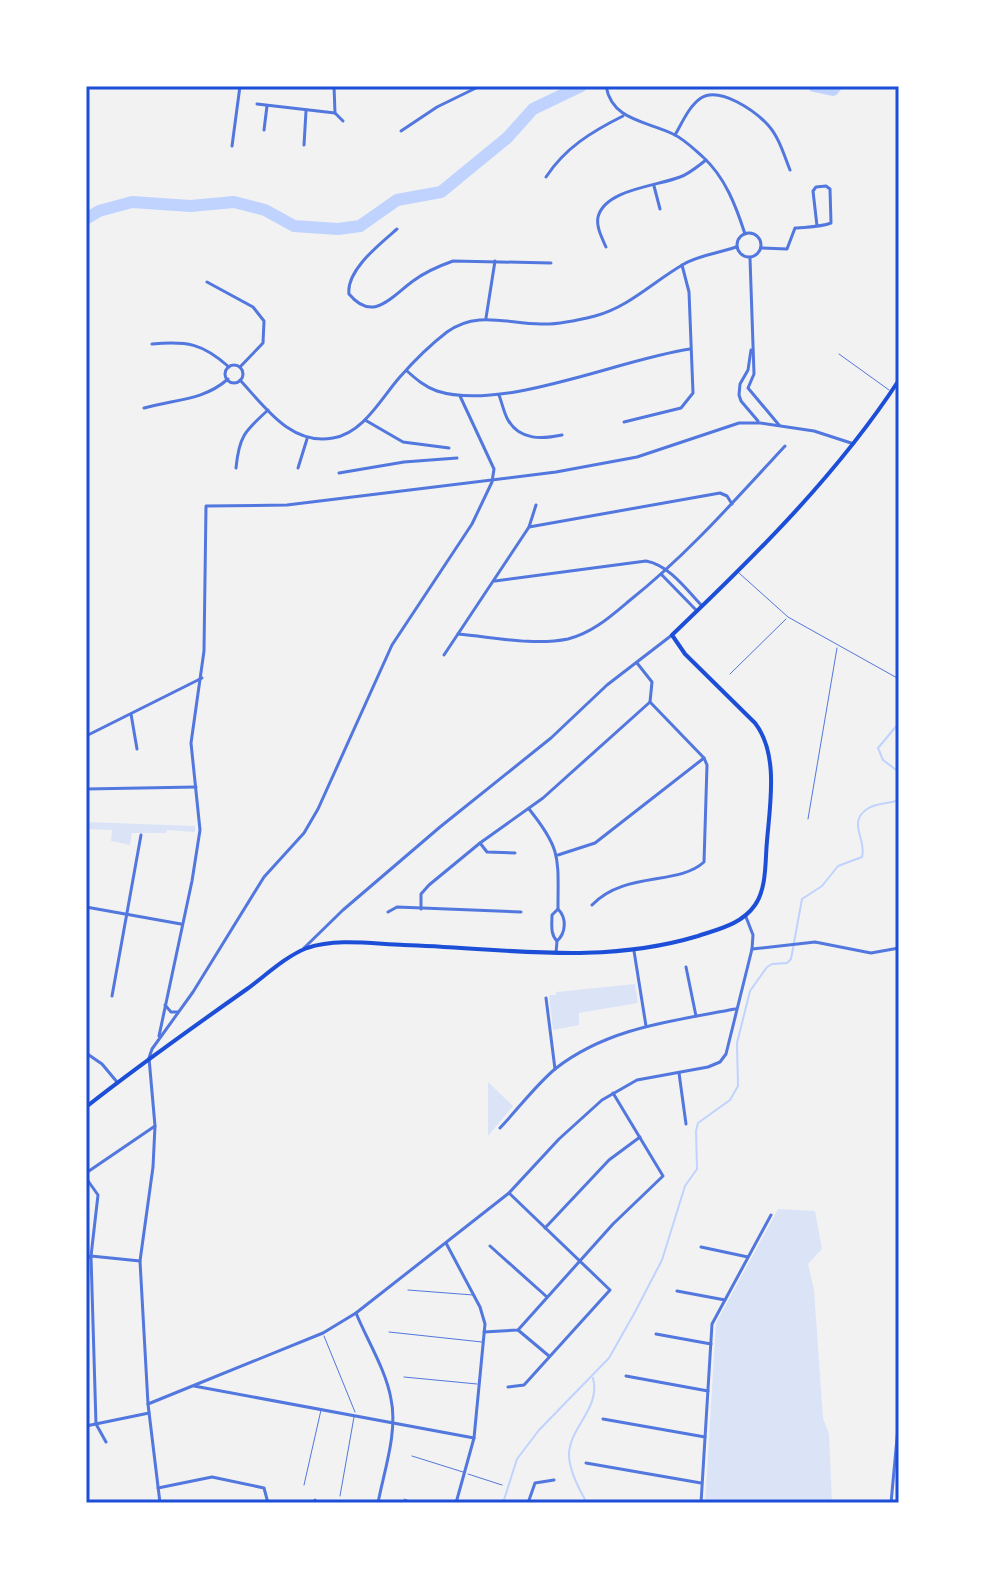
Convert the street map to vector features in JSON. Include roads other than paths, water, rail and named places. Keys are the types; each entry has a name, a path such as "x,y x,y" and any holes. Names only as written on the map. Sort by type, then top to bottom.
{"main road":[{"path":"86,1107 149,1058 301,951 347,943 456,946 556,954 634,951 725,928 746,917 758,902 764,881 769,816 769,750 765,735 755,723 685,654 672,635 738,572 822,481 899,380"}],"street":[{"path":"232,146 240,86"},
{"path":"334,86 335,113"},
{"path":"401,131 437,107 480,86"},
{"path":"606,88 613,105 624,116 675,135 706,160 735,204 745,234"},
{"path":"675,135 691,108 702,97 713,95 728,98 767,124 790,170"},
{"path":"257,104 335,113 343,121"},
{"path":"264,130 267,106"},
{"path":"304,145 306,111"},
{"path":"546,177 558,159 574,144 595,129 624,116"},
{"path":"606,247 597,220 599,213 615,198 631,189 684,176 706,160"},
{"path":"653,185 660,209"},
{"path":"761,248 787,249 795,228 817,226 831,223 828,187 816,187 813,191 817,226"},
{"path":"397,229 371,251 351,279 349,294 362,306 368,308 385,304 414,280 453,261 527,265 551,263"},
{"path":"750,258 740,254 736,247 738,239 745,234 757,236 761,248"},
{"path":"240,380 284,425 307,439 345,435 365,420 406,370 449,331 475,319 546,325 595,316 617,308 682,265 736,247"},
{"path":"750,258 761,248"},
{"path":"750,258 754,374 748,388 779,425"},
{"path":"486,318 495,261"},
{"path":"624,422 672,412 688,402 693,393 689,292 682,265"},
{"path":"207,282 253,307 264,321 263,343 240,367"},
{"path":"152,344 188,343 202,347 229,367"},
{"path":"751,346 748,370 740,384 739,395 760,423"},
{"path":"406,370 428,388 460,396 498,394 602,371 662,353 690,349"},
{"path":"228,379 226,371 229,367 240,367"},
{"path":"228,379 235,382 240,380 243,375 240,367"},
{"path":"144,408 203,396 228,379"},
{"path":"498,394 507,420 517,431 543,439 562,435"},
{"path":"160,1503 148,1404 140,1261 153,1167 155,1126 149,1058 264,877 304,833 318,809 392,645 472,524 492,482 494,469 460,396"},
{"path":"236,468 243,434 268,410"},
{"path":"365,420 403,442 449,448"},
{"path":"157,1042 200,830 191,743 202,678 206,506 287,505 492,482 637,457 739,423 814,431 851,443"},
{"path":"298,468 307,439"},
{"path":"458,634 549,641 581,635 599,625 666,570 785,446"},
{"path":"438,447 439,458"},
{"path":"339,473 457,458"},
{"path":"529,527 720,493 727,496 732,504"},
{"path":"444,655 529,527 536,505"},
{"path":"495,581 637,561 655,562 702,606"},
{"path":"661,574 697,611"},
{"path":"301,951 343,910 440,827 551,738 607,685 672,635"},
{"path":"421,909 420,900 425,889 581,766 650,702 652,682 637,663"},
{"path":"86,736 202,678"},
{"path":"592,905 612,889 690,871 704,862 709,774 704,758 650,702"},
{"path":"131,714 137,749"},
{"path":"558,855 595,843 704,758"},
{"path":"86,789 196,787"},
{"path":"529,809 546,831 558,855 558,909 552,915 553,937 557,941"},
{"path":"112,996 141,835"},
{"path":"480,843 487,852 515,853"},
{"path":"86,907 181,924"},
{"path":"388,912 397,907 521,912"},
{"path":"556,954 564,924 563,914 558,909"},
{"path":"148,1404 323,1333 356,1313 509,1193 585,1113 613,1093 637,1080 720,1062 726,1054 752,949 753,935 746,917"},
{"path":"752,949 815,942 871,953 899,948"},
{"path":"634,951 646,1026"},
{"path":"686,967 696,1016"},
{"path":"546,998 555,1069"},
{"path":"165,1005 171,1012 178,1012"},
{"path":"500,1128 555,1069 617,1033 736,1009"},
{"path":"86,1053 102,1064 117,1082"},
{"path":"679,1073 686,1124"},
{"path":"518,1330 633,1203 663,1176 613,1093"},
{"path":"106,1442 96,1424 91,1256 98,1195 86,1176 155,1126"},
{"path":"545,1228 609,1160 640,1137"},
{"path":"508,1387 524,1385 610,1290 509,1193"},
{"path":"701,1503 712,1324 771,1215"},
{"path":"446,1243 484,1317 474,1438 456,1503"},
{"path":"490,1246 548,1297"},
{"path":"701,1247 748,1257"},
{"path":"86,1259 91,1256 140,1261"},
{"path":"677,1291 725,1300"},
{"path":"356,1313 389,1390 392,1422 378,1503"},
{"path":"484,1332 518,1330 549,1356"},
{"path":"656,1334 711,1344"},
{"path":"626,1376 708,1391"},
{"path":"192,1386 474,1438"},
{"path":"86,1426 149,1413"},
{"path":"891,1503 899,1417"},
{"path":"603,1419 705,1437"},
{"path":"586,1463 701,1483"},
{"path":"158,1488 212,1477 264,1488 268,1503"},
{"path":"528,1503 535,1483 554,1480"}],"lane":[{"path":"839,354 891,392"},
{"path":"738,572 788,617 899,679"},
{"path":"730,674 788,617"},
{"path":"808,819 838,647"},
{"path":"408,1290 474,1295"},
{"path":"389,1332 483,1342"},
{"path":"323,1333 355,1408 340,1496"},
{"path":"404,1377 480,1384"},
{"path":"304,1485 321,1409"},
{"path":"412,1456 502,1485"},
{"path":"404,1499 416,1503"}],"waterway":[{"path":"86,219 99,211 132,202 190,206 234,202 265,210 294,226 338,229 360,226 397,200 441,192 507,138 533,109 581,86"},
{"path":"814,86 833,90 836,86"},
{"path":"899,723 878,748 883,760 899,772"},
{"path":"503,1503 517,1459 539,1430 609,1358 662,1260 685,1186 697,1169 698,1123 730,1100 738,1086 737,1043 750,991 767,967 787,963 791,959 802,899 822,886 838,866 862,857 858,826 861,814 875,805 899,800"},
{"path":"587,1503 573,1473 569,1455 570,1445 593,1399 593,1378"}]}
